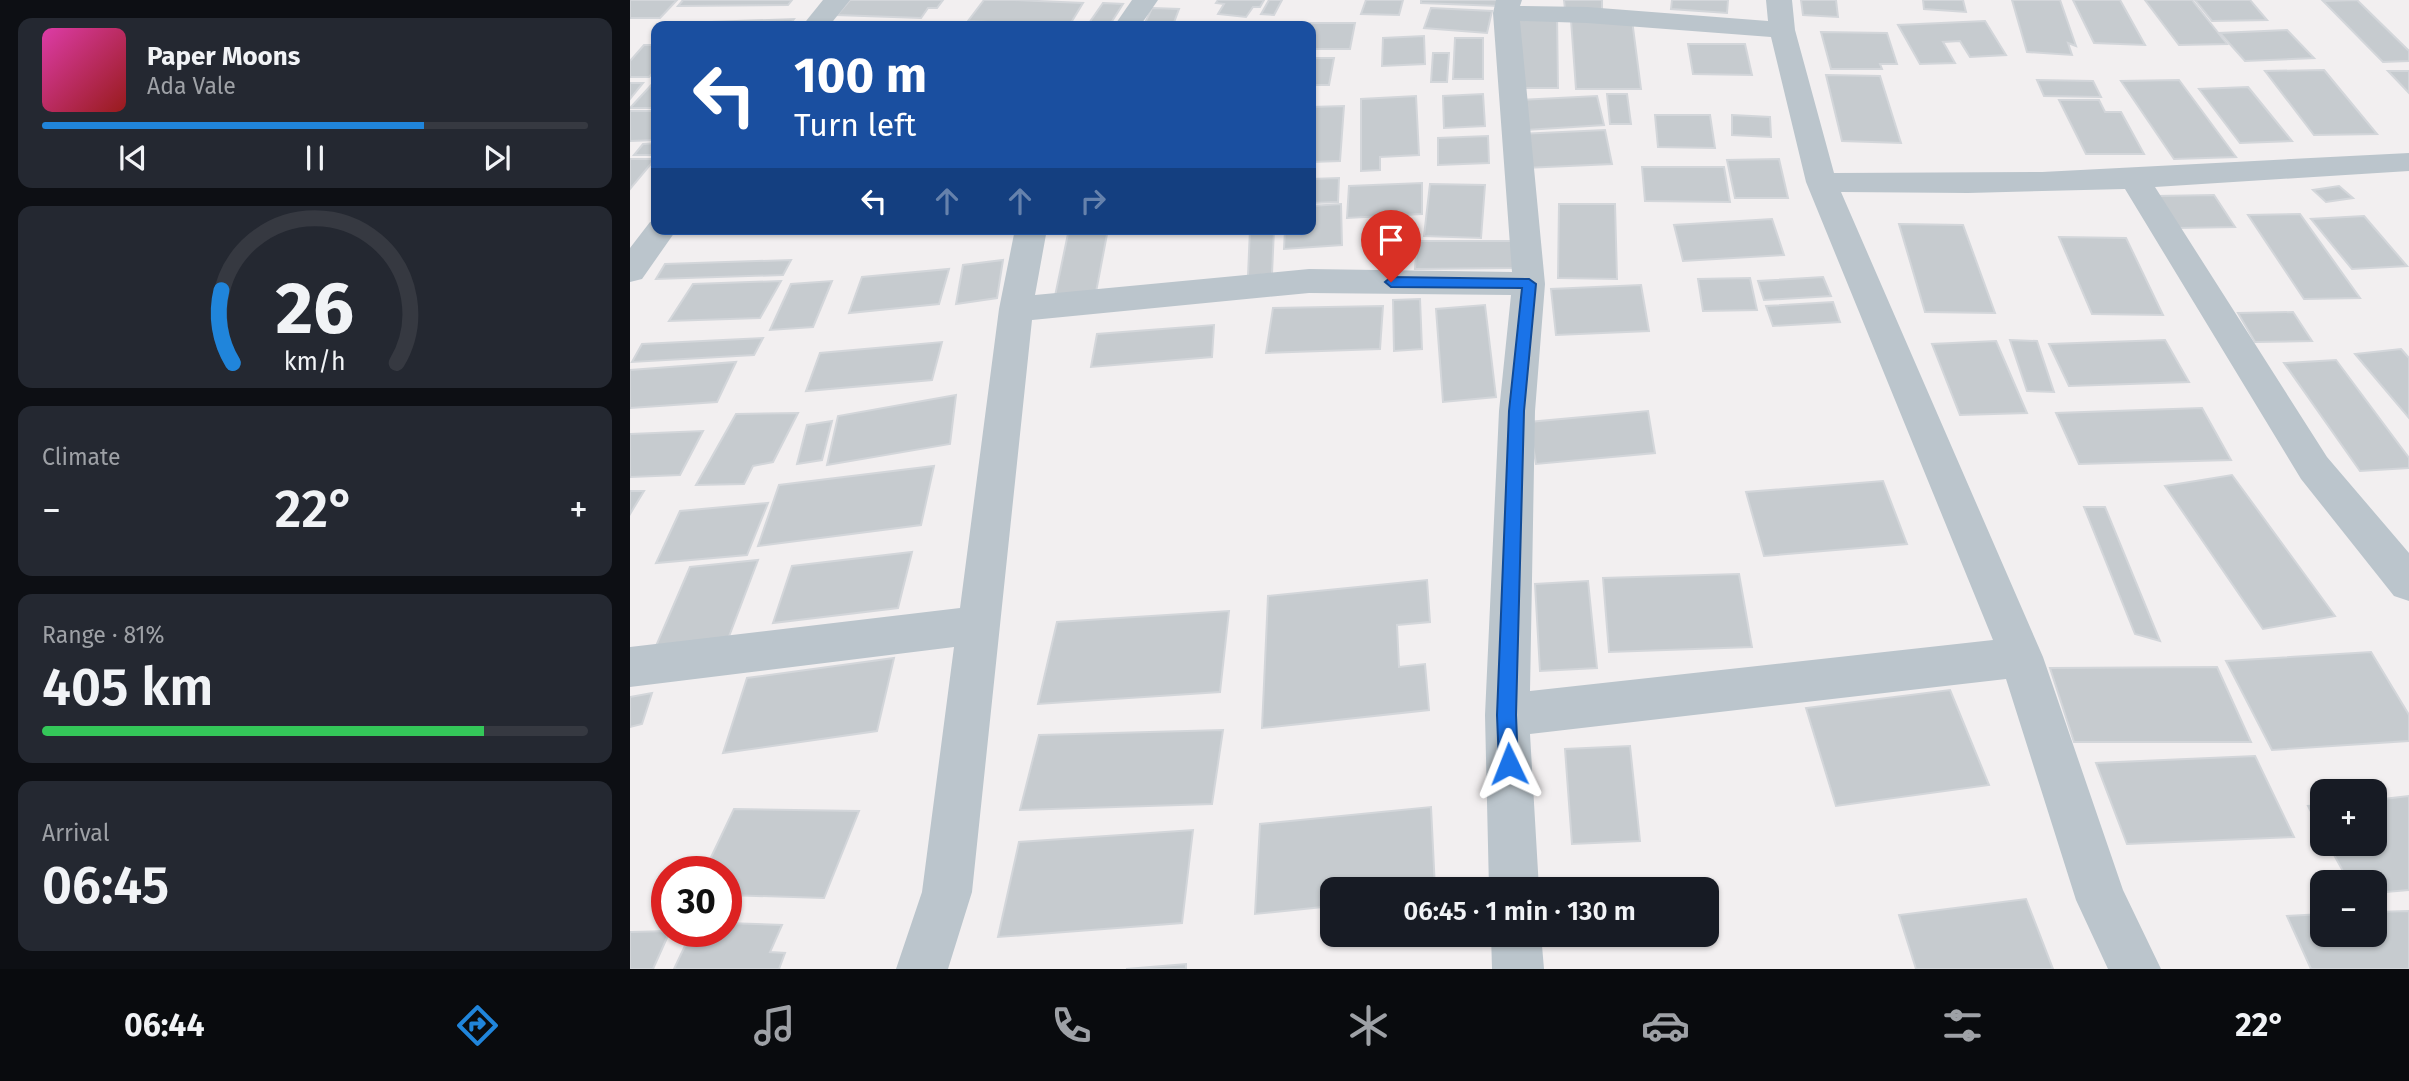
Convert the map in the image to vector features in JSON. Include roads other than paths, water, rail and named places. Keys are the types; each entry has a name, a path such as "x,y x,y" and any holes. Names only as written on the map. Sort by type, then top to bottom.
{"street":[{"path":"820,21 837,0"},
{"path":"1130,21 1145,0"},
{"path":"1514,877 1507,715 1517,411 1529,284 1508,7 1587,15 1780,15 1821,182 2021,657 2101,900 2135,969"},
{"path":"1821,182 1922,185 2135,180 2409,162"},
{"path":"2135,180 2314,468 2409,583"},
{"path":"630,271 657,235"},
{"path":"922,969 947,892 1016,309 1030,235"},
{"path":"1016,309 1309,281 1529,284"},
{"path":"630,667 980,625"},
{"path":"1507,715 2021,657"},
{"path":"1517,947 1518,969"}]}
